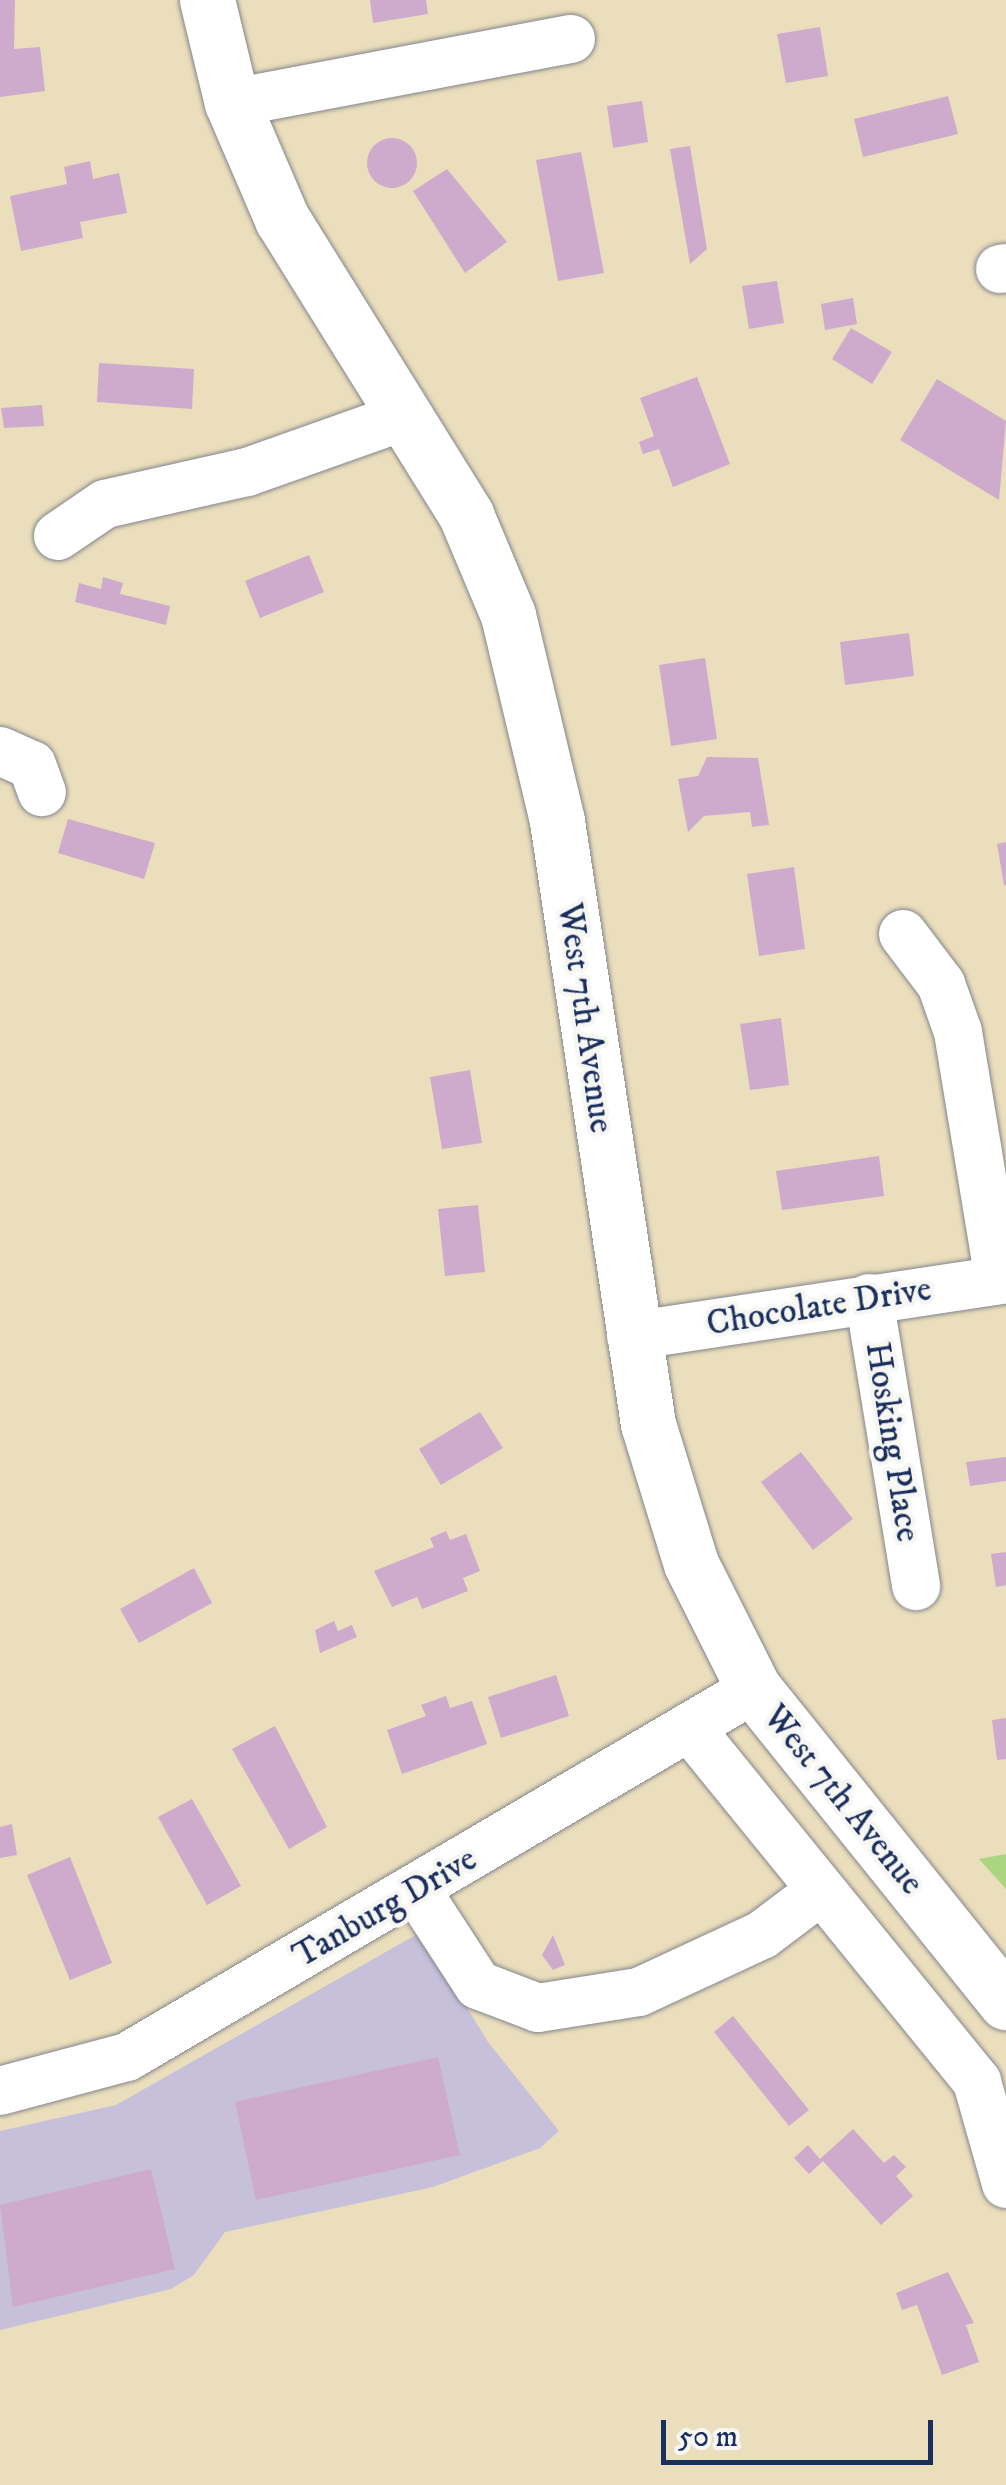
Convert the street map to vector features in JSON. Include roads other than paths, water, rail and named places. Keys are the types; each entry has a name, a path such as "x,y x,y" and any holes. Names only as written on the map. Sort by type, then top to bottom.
{"main road":[{"name":"West 7th Avenue","path":"207,0 232,103 282,220 466,515 526,673 557,820 631,1336 665,1492 754,1689 1006,2002"}],"street":[{"path":"232,103 572,38"},
{"path":"58,536 104,504 246,472 405,416"},
{"path":"0,751 32,766 42,792"},
{"path":"903,934 942,984 958,1032 1002,1279"},
{"name":"Chocolate Drive","path":"631,1336 1002,1279"},
{"name":"Hosking Place","path":"869,1298 916,1586"},
{"name":"Tanburg Drive","path":"0,2091 127,2057 416,1891 754,1689"},
{"path":"689,1728 977,2082 1006,2184"},
{"path":"416,1891 478,1986 538,2008 639,1992 762,1935 819,1892"}]}
